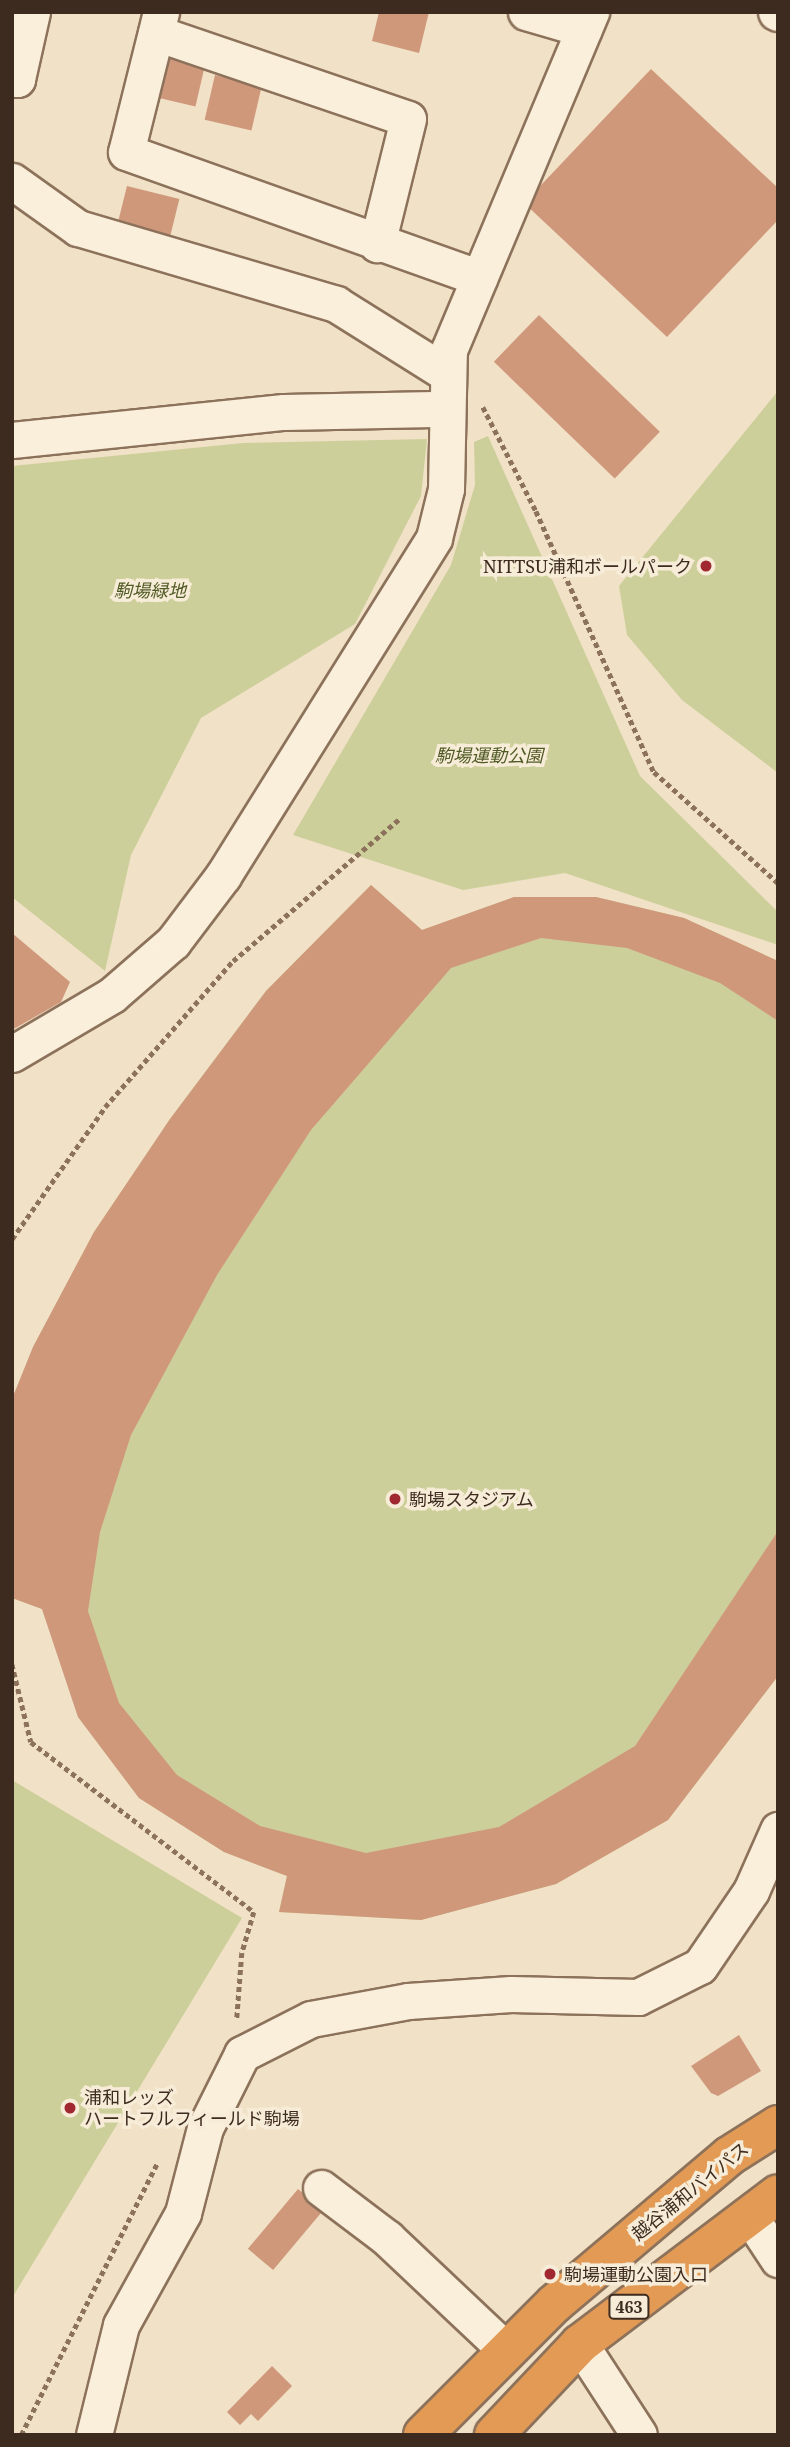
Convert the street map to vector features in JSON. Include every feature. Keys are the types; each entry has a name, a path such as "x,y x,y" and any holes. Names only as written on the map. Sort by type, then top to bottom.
{"highway":[{"name":"越谷浦和バイパス","path":"424,2435 554,2304 729,2156 778,2125"},
{"name":"463","path":"494,2435 580,2344 763,2204"}],"street":[{"path":"12,76 17,79 32,12"},
{"path":"12,1054 112,995 173,942 223,876 434,538 446,489 449,350 587,20 526,12"},
{"path":"377,244 408,119 158,22 126,152 377,244 479,278"},
{"path":"12,181 78,228 336,304 446,392"},
{"path":"12,440 446,392"},
{"path":"94,2435 121,2325 183,2213 205,2128 242,2054 311,2020 408,2001 511,1994 638,1997 700,1966 761,1874 778,1829"},
{"path":"321,2188 387,2238 507,2351"},
{"path":"763,2204 778,2259"},
{"path":"580,2344 639,2435"}],"path":[{"path":"446,392 469,393 485,408 654,772 778,883"},
{"path":"12,1238 105,1107 233,961 399,819"},
{"path":"12,1664 31,1742 254,1912 243,1953 237,2018 230,2026"},
{"path":"21,2435 162,2154"}],"green space":[{"name":"NITTSU浦和ボールパーク","path":"778,391 778,773 682,700 627,635 619,586"},
{"name":"駒場運動公園","path":"488,436 640,776 778,912 778,945 565,873 463,890 293,835 451,565 475,485 474,442"},
{"name":"駒場緑地","path":"427,439 421,496 355,624 201,718 131,855 105,971 12,897 12,466 243,443"},
{"name":"駒場スタジアム","path":"371,885 422,930 514,897 596,897 684,918 778,961 778,1676 668,1820 556,1884 421,1920 279,1912 287,1876 224,1852 139,1798 78,1717 42,1609 12,1598 12,1399 33,1347 94,1232 170,1119 266,991"},
{"name":"浦和レッズ ハートフルフィールド駒場","path":"12,1780 242,1918 12,2298"}],"building":[{"path":"379,12 429,12 419,53 372,41"},
{"path":"160,51 206,62 195,106 150,96"},
{"path":"651,69 778,188 778,220 667,337 524,203"},
{"path":"215,75 262,86 251,131 205,120"},
{"path":"127,186 179,199 169,242 116,229"},
{"path":"539,315 660,432 615,478 494,362"},
{"path":"371,885 422,930 514,897 596,897 684,918 778,961 778,1021 720,983 627,948 541,938 451,968 311,1130 217,1275 131,1435 100,1532 88,1611 119,1703 177,1775 260,1826 366,1853 499,1827 635,1746 778,1531 778,1676 668,1820 556,1884 421,1920 279,1912 287,1876 224,1852 139,1798 78,1717 42,1609 12,1598 12,1399 33,1347 94,1232 170,1119 266,991"},
{"path":"12,933 70,982 61,1002 12,1030"},
{"path":"739,2035 761,2071 718,2096 711,2093 691,2066"},
{"path":"298,2189 323,2210 273,2270 248,2249"},
{"path":"272,2366 292,2386 258,2421 251,2414 240,2425 227,2412"}],"place":[{"name":"NITTSU浦和ボールパーク","path":"706,566"},
{"name":"駒場スタジアム","path":"395,1499"},
{"name":"浦和レッズ ハートフルフィールド駒場","path":"70,2108"},
{"name":"駒場運動公園入口","path":"550,2274"}]}
